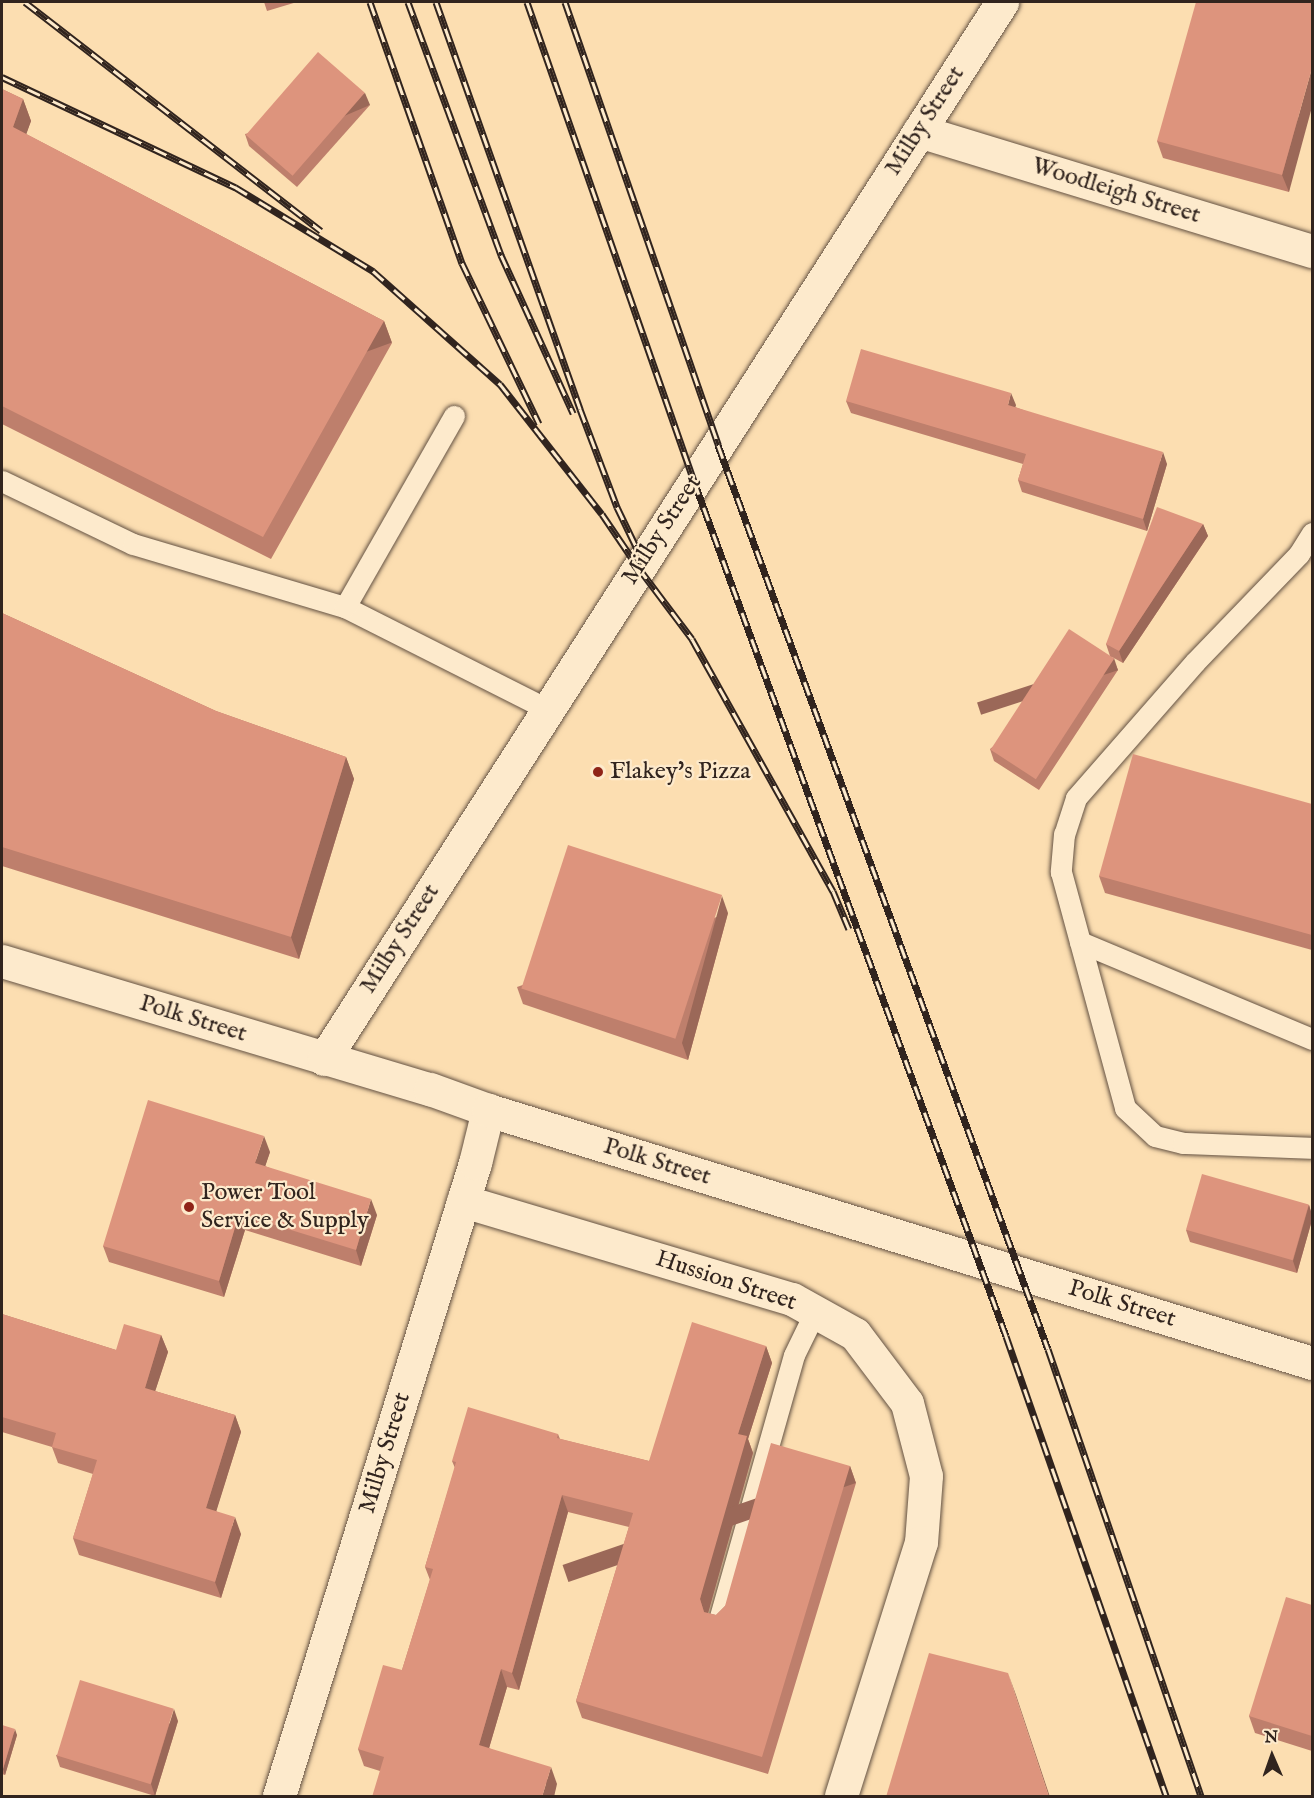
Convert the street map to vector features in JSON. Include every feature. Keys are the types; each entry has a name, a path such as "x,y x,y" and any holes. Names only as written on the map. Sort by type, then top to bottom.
{"street":[{"name":"Milby Street","path":"324,1059 1002,2"},
{"name":"Woodleigh Street","path":"919,131 1312,251"},
{"name":"Polk Street","path":"2,961 430,1089 488,1110 1312,1363"},
{"name":"Milby Street","path":"279,1797 463,1201 488,1110"},
{"name":"Hussion Street","path":"463,1201 792,1299 855,1334 907,1403 926,1476 921,1542 841,1797"}],"lane":[{"path":"345,608 454,416"},
{"path":"2,481 133,544 345,608 547,709"},
{"path":"1312,533 1299,554 1195,662 1076,798 1064,834 1061,872 1125,1108 1155,1136 1183,1143 1312,1148"},
{"path":"1080,942 1312,1039"},
{"path":"719,1620 794,1355 815,1312"}],"building":[{"path":"1196,2 1312,2 1312,68 1282,175 1157,141"},
{"path":"318,52 365,93 293,176 246,135"},
{"path":"2,89 23,99 13,127 384,321 263,537 2,406"},
{"path":"861,349 1011,393 1008,405 1163,452 1143,519 1018,480 1026,454 846,401"},
{"path":"1157,507 1203,524 1119,651 1106,644"},
{"path":"2,613 216,711 346,757 291,937 2,847"},
{"path":"1069,629 1114,658 1036,779 991,750"},
{"path":"1133,754 1312,804 1312,935 1099,876"},
{"path":"568,845 722,895 675,1039 521,989"},
{"name":"Power Tool Service & Supply","path":"148,1100 264,1136 255,1163 371,1199 356,1250 239,1214 219,1281 103,1246"},
{"path":"1202,1174 1309,1205 1293,1260 1186,1230"},
{"path":"2,1314 116,1350 124,1324 161,1335 145,1388 235,1415 206,1508 235,1517 215,1582 73,1538 97,1460 52,1447 56,1433 2,1417"},
{"path":"692,1322 766,1346 738,1434 747,1436 700,1599 704,1612 716,1615 725,1606 771,1443 850,1466 762,1757 576,1701 633,1513 562,1495 512,1673 501,1669 479,1745 551,1767 542,1797 372,1797 384,1757 358,1749 383,1665 402,1670 433,1569 425,1567 456,1462 452,1461 468,1407 558,1434 557,1438 649,1461"},
{"path":"1286,1597 1312,1605 1312,1736 1249,1716"},
{"path":"929,1653 1008,1673 1049,1797 886,1797"},
{"path":"80,1680 174,1709 151,1784 57,1756"},
{"path":"2,1725 15,1729 3,1769 2,1769"}],"railway":[{"path":"25,2 321,231"},
{"path":"370,2 462,263 539,424"},
{"path":"408,2 501,255 573,413"},
{"path":"436,2 580,409 617,507 644,563"},
{"path":"527,2 694,481 1006,1336 1166,1796"},
{"path":"565,2 718,445 1048,1349 1201,1796"},
{"path":"2,77 235,187 373,271 500,384 602,514 692,639 833,891 849,929"}],"place":[{"name":"Flakey's Pizza","path":"598,772"},
{"name":"Power Tool Service & Supply","path":"189,1207"}]}
